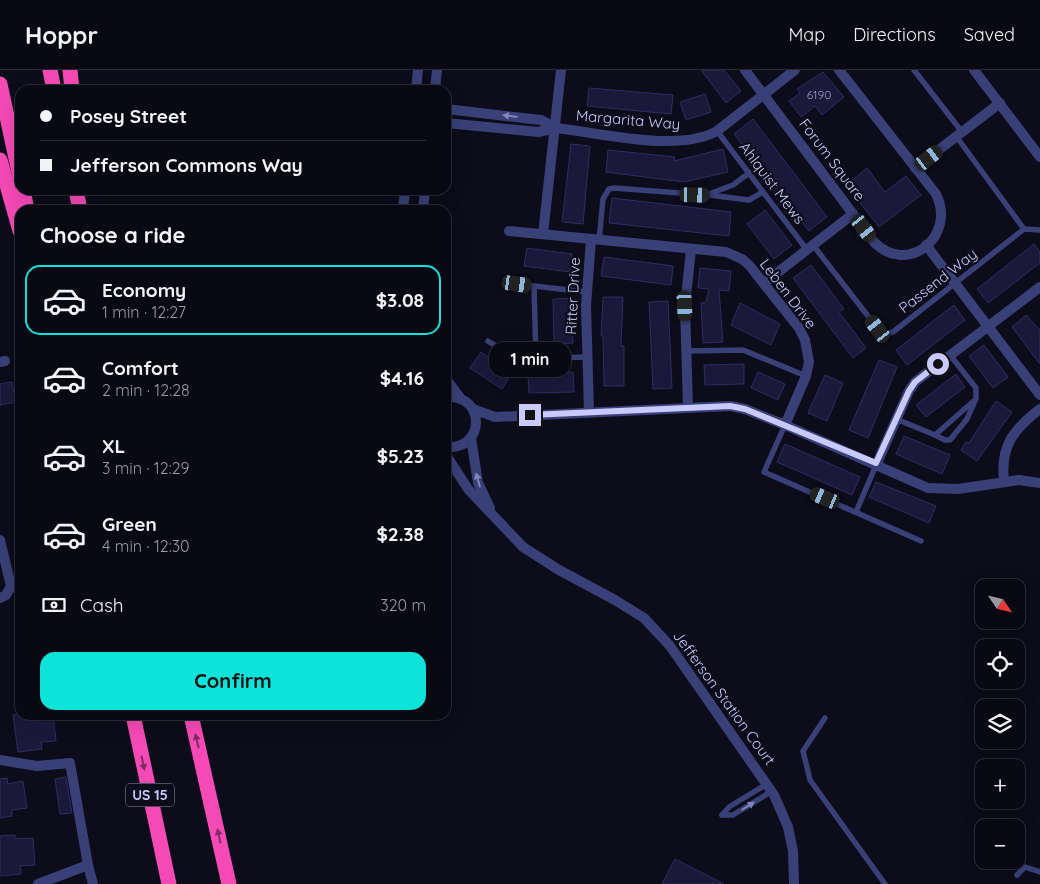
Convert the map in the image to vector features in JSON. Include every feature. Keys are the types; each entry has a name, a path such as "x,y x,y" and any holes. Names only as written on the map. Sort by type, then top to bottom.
{"highway":[{"path":"50,70 53,85"},
{"path":"70,70 72,85"},
{"path":"0,84 15,154"},
{"path":"0,160 15,213"},
{"name":"US 15","path":"134,720 168,881"},
{"path":"193,720 229,884"}],"street":[{"path":"416,85 418,70"},
{"path":"436,85 437,70"},
{"path":"543,234 561,70"},
{"name":"Forum Square","path":"745,70 874,242 886,251 909,254 926,245"},
{"name":"Margarita Way","path":"451,123 538,132 556,128 669,142 707,136 717,131 795,70"},
{"path":"840,70 936,194 942,206 941,226 935,237 926,245 1040,395"},
{"path":"974,70 1040,157"},
{"path":"915,168 1000,103"},
{"name":"Margarita Way","path":"451,110 541,120 556,128"},
{"path":"764,283 853,214"},
{"name":"Leben Drive","path":"509,231 731,254 750,266 799,328 805,340 809,362 806,376 785,425"},
{"name":"Ritter Drive","path":"589,412 586,357 586,292 595,240"},
{"path":"688,407 686,299 691,250"},
{"path":"876,463 915,382 1040,287"},
{"path":"451,385 473,409 495,416 730,406 745,409 785,425 876,463 928,488 958,489 1019,480 1040,483"},
{"path":"451,397 461,398"},
{"path":"473,409 476,428"},
{"path":"1004,481 1004,453 1008,443 1018,428 1040,409"},
{"path":"451,447 459,446 471,438 476,428 495,416"},
{"name":"Jefferson Station Court","path":"471,438 478,483 496,520"},
{"name":"Jefferson Station Court","path":"451,463 468,489 523,547 559,570 644,618 670,646 770,788 788,826 793,851 794,884"},
{"path":"0,540 11,586 6,595 0,598"},
{"path":"0,760 37,766 70,763 93,884"},
{"path":"38,884 88,865"}],"lane":[{"path":"914,70 1024,229 1040,230"},
{"name":"Ahlquist Mews","path":"717,131 763,192 810,248"},
{"path":"706,195 733,185 749,172"},
{"path":"595,240 603,199 609,189 706,195 749,200 763,192"},
{"name":"Passend Way","path":"810,248 878,329 885,334 893,332 1024,229"},
{"path":"517,284 586,292"},
{"path":"534,287 536,358"},
{"path":"488,341 516,359 586,357"},
{"path":"688,351 743,350 806,376"},
{"path":"896,419 945,440 950,440 967,419 976,399 976,388 950,355"},
{"path":"935,435 976,399"},
{"path":"785,425 764,472 921,541"},
{"path":"856,512 876,463"},
{"path":"826,718 803,751 806,772 886,884"},
{"path":"770,788 733,815 722,814 729,807 770,788"},
{"path":"1017,875 1026,867 1040,872"}],"building":[{"path":"701,70 724,70 741,91 726,103"},
{"path":"823,72 844,97 822,115 815,106 801,117 789,101 800,93 797,89"},
{"path":"589,88 673,95 671,114 587,106"},
{"path":"705,94 711,112 686,120 680,102"},
{"path":"753,119 827,217 809,231 734,134"},
{"path":"571,144 590,146 583,224 562,222"},
{"path":"723,149 728,172 684,182 606,172 608,150 675,157 674,161"},
{"path":"867,168 885,192 906,176 921,195 879,227 846,185"},
{"path":"612,198 731,212 729,236 609,223"},
{"path":"765,210 792,245 774,259 747,224"},
{"path":"1034,244 1040,252 1040,263 988,303 977,289"},
{"path":"527,248 572,254 570,272 524,266"},
{"path":"604,257 673,266 671,285 601,276"},
{"path":"811,265 844,309 839,312 866,348 853,358 793,278"},
{"path":"700,268 731,271 729,291 719,290 723,342 703,343 701,303 706,302 709,289 698,288"},
{"path":"603,297 623,297 621,346 624,346 624,386 604,386 603,336 601,336"},
{"path":"572,298 573,343 554,344 553,299"},
{"path":"668,301 672,388 653,389 649,302"},
{"path":"740,303 780,324 771,345 731,325"},
{"path":"954,305 965,320 907,365 896,350"},
{"path":"1026,315 1040,330 1040,364 1012,327"},
{"path":"984,345 1008,377 993,388 969,356"},
{"path":"481,352 512,373 502,389 470,368"},
{"path":"879,360 897,367 868,438 849,430"},
{"path":"744,364 744,384 705,385 704,365"},
{"path":"573,372 574,392 529,393 528,374"},
{"path":"758,372 785,384 778,400 751,388"},
{"path":"956,374 965,387 926,417 916,405"},
{"path":"825,375 843,383 827,421 808,413"},
{"path":"12,382 15,402 0,405 0,384"},
{"path":"996,401 1012,412 977,461 961,450 966,442 969,443"},
{"path":"904,436 950,455 942,474 896,454"},
{"path":"785,444 860,477 852,495 777,462"},
{"path":"876,482 936,506 929,523 869,497"},
{"path":"13,715 15,715 15,720 54,720 56,741 41,742 42,749 18,752"},
{"path":"66,777 72,813 60,814 55,779"},
{"path":"7,778 8,784 23,781 27,808 12,810 12,816 0,818 0,779"},
{"path":"15,835 15,839 33,838 35,865 20,866 21,874 0,876 0,836"},
{"path":"675,859 724,884 662,884"}],"route":[{"path":"530,415 730,406 745,409 876,463 909,391 915,382 938,364"}]}
